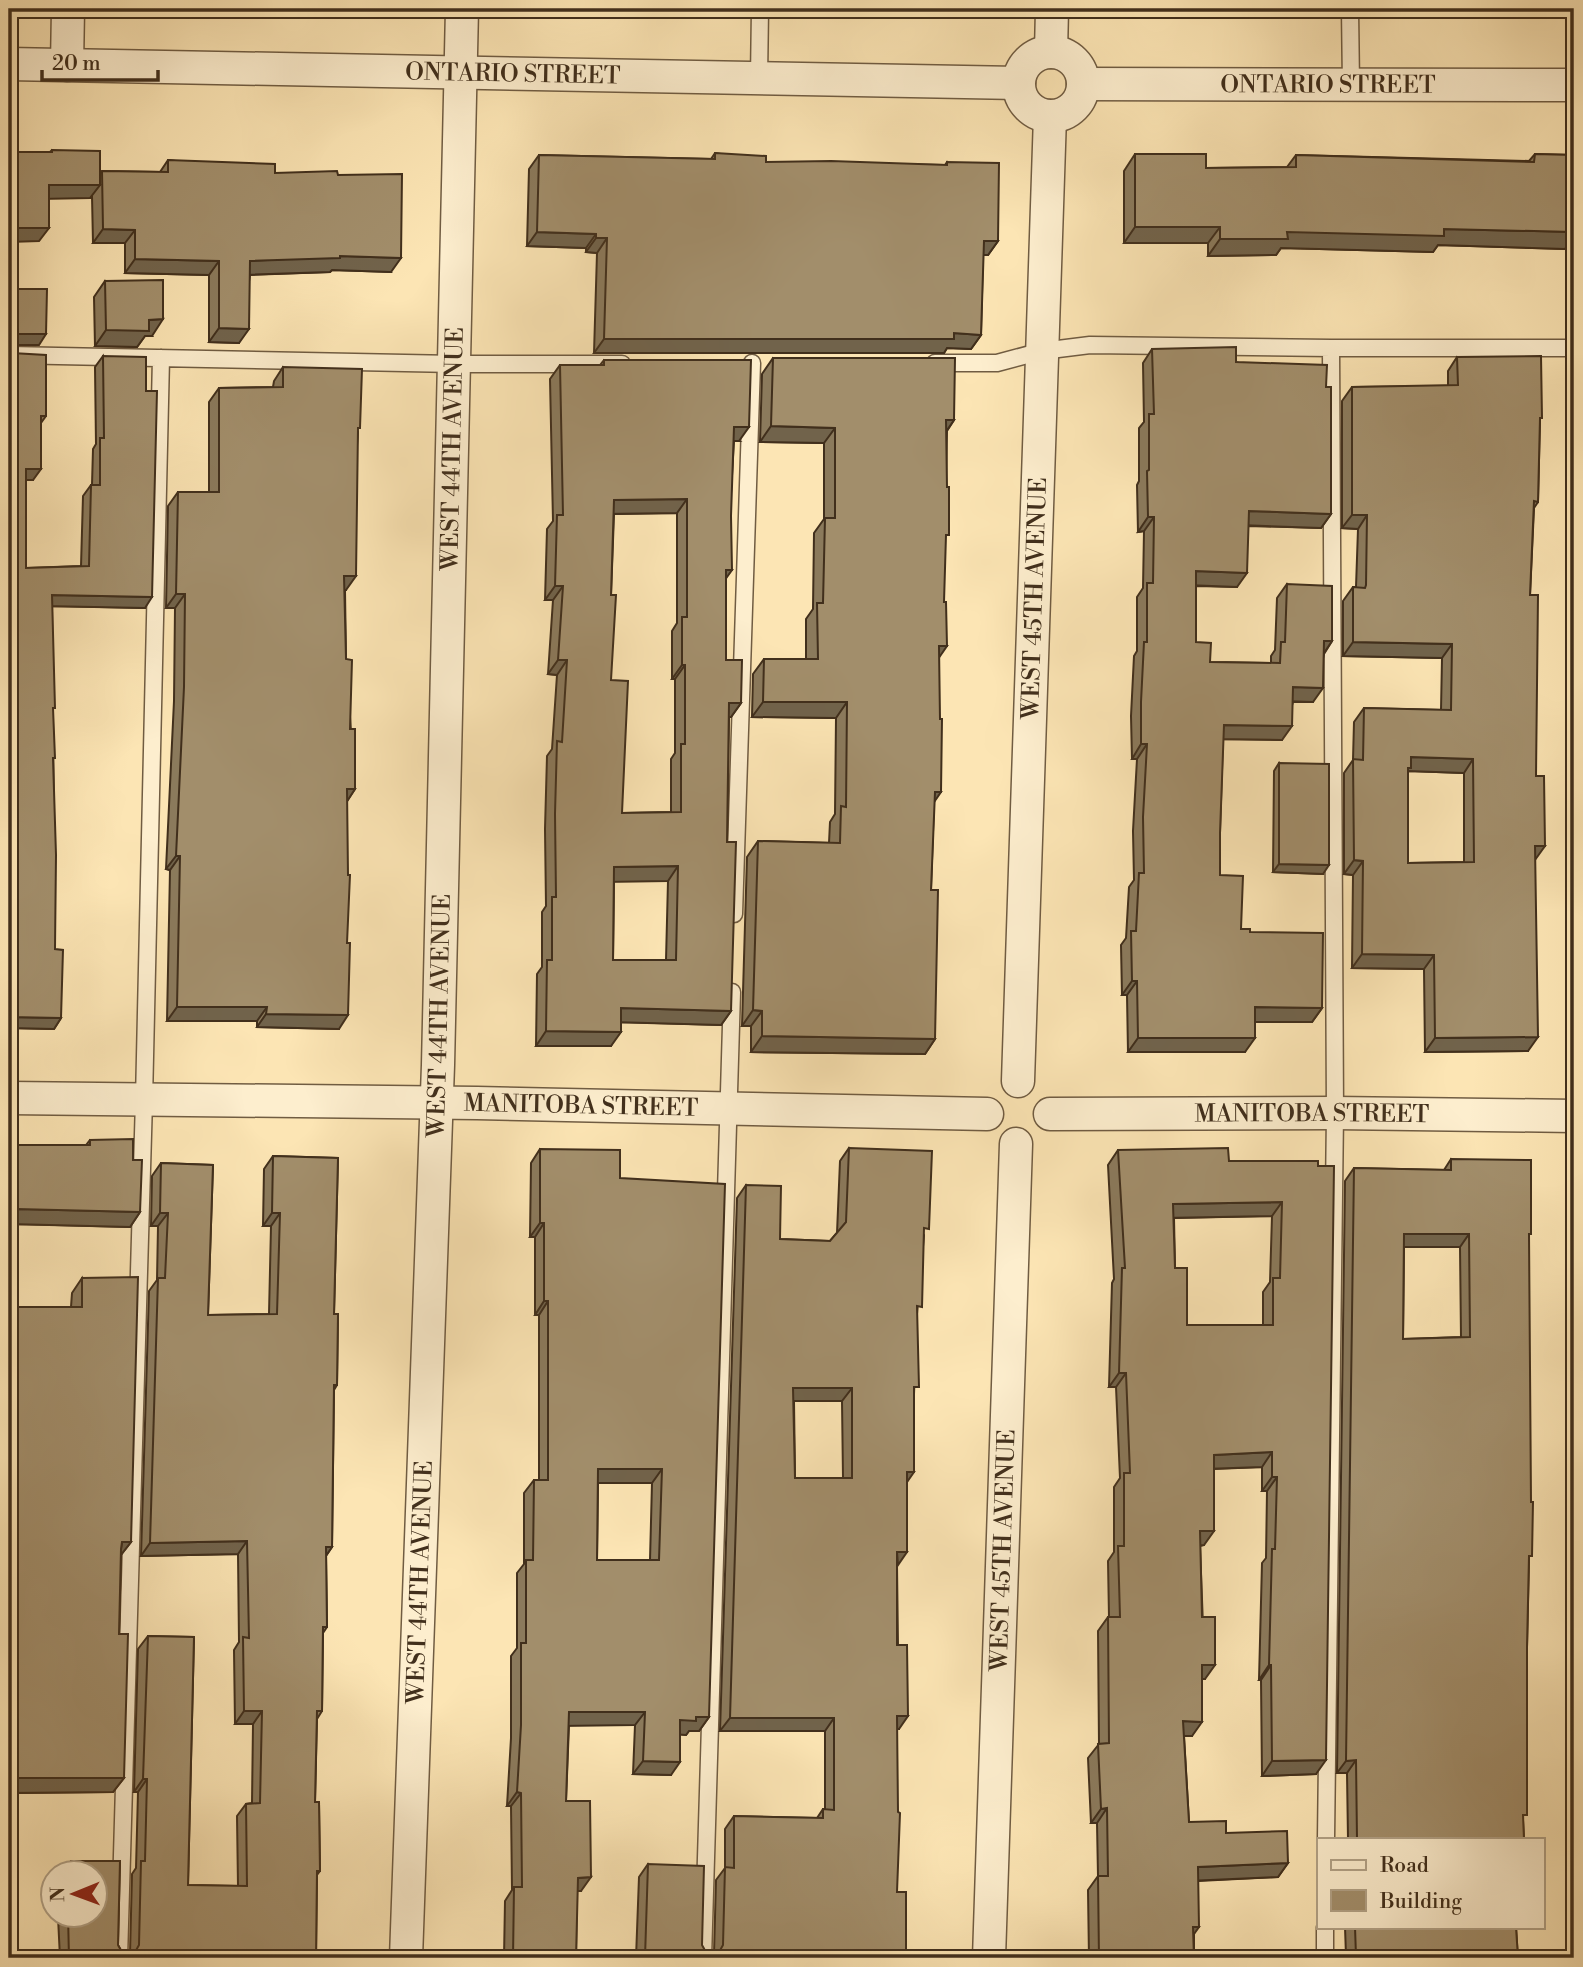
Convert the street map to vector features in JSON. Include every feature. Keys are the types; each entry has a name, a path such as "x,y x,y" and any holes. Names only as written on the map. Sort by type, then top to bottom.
{"street":[{"path":"67,65 68,9"},
{"name":"WEST 44TH AVENUE","path":"406,1958 437,1103 462,9"},
{"path":"1051,52 1052,9"},
{"path":"1051,52 1064,54 1074,62 1081,72 1083,84 1073,107 1050,116 1027,106 1019,83 1022,71 1029,61 1039,54 1051,52"},
{"name":"ONTARIO STREET","path":"9,64 1019,83"},
{"name":"ONTARIO STREET","path":"1083,84 1574,85"},
{"name":"WEST 45TH AVENUE","path":"1018,1081 1050,116"},
{"path":"1018,1081 1037,1087 1044,1095 1049,1114 1043,1133 1035,1139 1016,1144 999,1138 992,1131 987,1114 992,1095 1008,1083 1018,1081"},
{"name":"MANITOBA STREET","path":"9,1098 987,1114"},
{"name":"MANITOBA STREET","path":"1049,1114 1574,1116"},
{"name":"WEST 45TH AVENUE","path":"989,1958 1016,1144"}],"lane":[{"path":"758,78 760,9"},
{"path":"1350,9 1350,86"},
{"path":"915,363 997,363 1042,351 1090,345 1574,348"},
{"path":"1326,1838 1335,1113 1331,348"},
{"path":"9,355 455,364 643,364"},
{"path":"119,1958 144,1100 161,358"},
{"path":"734,929 752,363"},
{"path":"703,1958 732,971"},
{"path":"1325,1928 1325,1958"}],"building":[{"path":"100,151 100,185 49,185 49,228 9,228 9,152"},
{"path":"715,153 766,156 766,162 947,165 947,162 999,163 998,241 984,241 981,335 954,333 954,339 604,339 607,238 596,238 596,234 537,232 539,155 715,159"},
{"path":"1135,154 1206,154 1206,168 1296,167 1296,155 1534,162 1535,154 1574,155 1574,232 1444,229 1444,236 1287,232 1288,239 1220,239 1220,227 1135,227"},
{"path":"168,160 275,164 275,173 337,171 338,175 402,174 401,258 340,256 250,261 249,329 219,328 219,261 135,259 135,230 103,229 102,171 168,172"},
{"path":"163,280 163,319 149,320 149,331 106,330 105,281"},
{"path":"9,289 47,289 46,334 16,334 9,339"},
{"path":"1236,347 1236,362 1327,365 1326,387 1331,387 1331,514 1249,511 1247,573 1196,571 1196,642 1211,643 1210,662 1280,663 1281,642 1285,642 1287,584 1332,586 1332,641 1324,641 1323,688 1293,687 1292,726 1224,725 1220,833 1220,875 1243,876 1241,929 1250,929 1250,932 1323,933 1322,1008 1255,1007 1255,1038 1138,1038 1137,981 1132,981 1131,931 1136,931 1139,873 1144,873 1143,817 1147,744 1141,744 1141,702 1144,642 1147,642 1147,583 1153,583 1154,517 1148,517 1147,471 1149,414 1154,414 1152,349"},
{"path":"9,348 12,353 46,355 46,416 41,416 41,469 26,469 26,568 89,566 91,485 100,485 100,438 104,438 103,356 146,357 146,391 157,391 152,597 52,595 55,949 63,950 61,1018 9,1017"},
{"path":"1541,356 1542,418 1538,502 1534,501 1530,595 1538,595 1536,776 1544,776 1545,846 1535,846 1538,1037 1435,1038 1434,955 1362,954 1363,861 1354,860 1353,759 1363,760 1364,708 1451,710 1452,644 1353,642 1353,587 1365,588 1366,585 1367,515 1352,515 1352,387 1458,385 1457,357","holes":["1411,757 1473,759 1474,862 1408,863 1408,768 1411,768"]},
{"path":"773,358 955,358 954,420 946,420 949,535 946,535 944,602 947,646 939,646 941,792 935,792 931,890 938,890 935,1039 762,1036 762,1011 753,1010 758,841 840,843 841,806 846,807 847,702 763,702 764,659 818,659 817,603 823,603 825,518 835,518 835,428 771,426"},
{"path":"604,360 751,360 749,427 734,427 732,570 726,570 726,660 742,660 741,703 729,703 727,842 736,842 731,1011 621,1008 621,1032 546,1031 547,960 552,960 552,897 556,897 557,741 562,742 567,660 558,660 563,586 555,586 557,515 563,515 560,365 604,365","holes":["687,499 687,617 682,617 685,744 681,744 681,812 622,813 628,681 611,680 616,595 611,595 614,500","678,866 676,960 613,960 614,867"]},
{"path":"283,367 362,369 358,428 356,576 344,576 346,659 352,660 350,729 355,729 355,789 347,789 350,875 348,1015 266,1014 267,1007 177,1007 180,856 176,856 184,687 185,594 176,594 178,492 219,492 219,388 283,387"},
{"path":"1279,763 1329,764 1329,865 1279,864"},
{"path":"133,1139 133,1160 142,1160 140,1212 17,1209 15,1307 82,1307 82,1278 138,1277 131,1542 122,1542 121,1549 119,1634 128,1634 124,1778 14,1778 15,1958 9,1958 9,1145 90,1145 90,1140"},
{"path":"849,1148 932,1151 929,1229 924,1228 922,1307 917,1306 919,1387 914,1387 914,1472 907,1472 907,1552 897,1552 897,1645 907,1645 908,1716 897,1716 900,1813 897,1892 906,1892 906,1958 645,1958 648,1864 704,1866 702,1945 707,1954 718,1954 723,1945 725,1867 734,1868 734,1816 823,1818 823,1809 834,1810 834,1718 730,1718 746,1185 781,1186 780,1239 830,1241 846,1222","holes":["793,1388 852,1388 852,1478 795,1478"]},
{"path":"1228,1148 1229,1161 1318,1161 1318,1166 1334,1166 1326,1760 1272,1761 1269,1665 1277,1477 1272,1477 1272,1452 1214,1455 1214,1531 1200,1531 1202,1617 1215,1617 1215,1665 1202,1665 1202,1722 1183,1721 1189,1822 1226,1821 1226,1833 1287,1831 1288,1863 1198,1867 1199,1927 1193,1927 1194,1958 1099,1958 1098,1876 1108,1876 1107,1808 1101,1809 1098,1744 1109,1743 1108,1617 1120,1617 1118,1546 1124,1546 1124,1473 1130,1473 1126,1373 1119,1373 1122,1268 1125,1268 1118,1150","holes":["1282,1202 1280,1278 1273,1278 1273,1325 1187,1325 1187,1268 1175,1268 1173,1204"]},
{"path":"540,1149 620,1150 620,1178 725,1184 709,1717 696,1717 696,1721 680,1720 680,1762 643,1761 645,1712 569,1712 566,1801 590,1801 591,1877 578,1878 576,1958 513,1958 514,1887 522,1887 521,1793 517,1792 521,1725 521,1643 526,1643 526,1560 533,1560 534,1480 548,1480 548,1301 544,1301 544,1223 540,1223","holes":["598,1469 662,1469 659,1560 597,1560"]},
{"path":"273,1156 338,1158 334,1314 338,1314 337,1385 334,1385 332,1547 326,1547 327,1627 323,1627 322,1711 317,1711 315,1802 319,1802 320,1871 317,1871 316,1958 69,1958 68,1928 108,1928 108,1861 120,1861 118,1945 123,1954 134,1954 139,1945 141,1861 145,1861 147,1779 143,1779 148,1636 194,1637 188,1885 247,1886 246,1804 260,1803 262,1711 244,1711 243,1637 249,1638 247,1541 150,1543 158,1278 165,1278 168,1213 160,1213 161,1163 213,1165 208,1315 277,1314 280,1213 272,1213"},
{"path":"1451,1159 1531,1160 1529,1234 1533,1502 1532,1556 1529,1556 1527,1815 1523,1815 1524,1838 1357,1838 1356,1760 1346,1761 1354,1168 1451,1170","holes":["1404,1234 1469,1234 1470,1337 1403,1339"]},
{"path":"1355,1928 1516,1928 1518,1958 1271,1958 1271,1955 1356,1956"}]}
